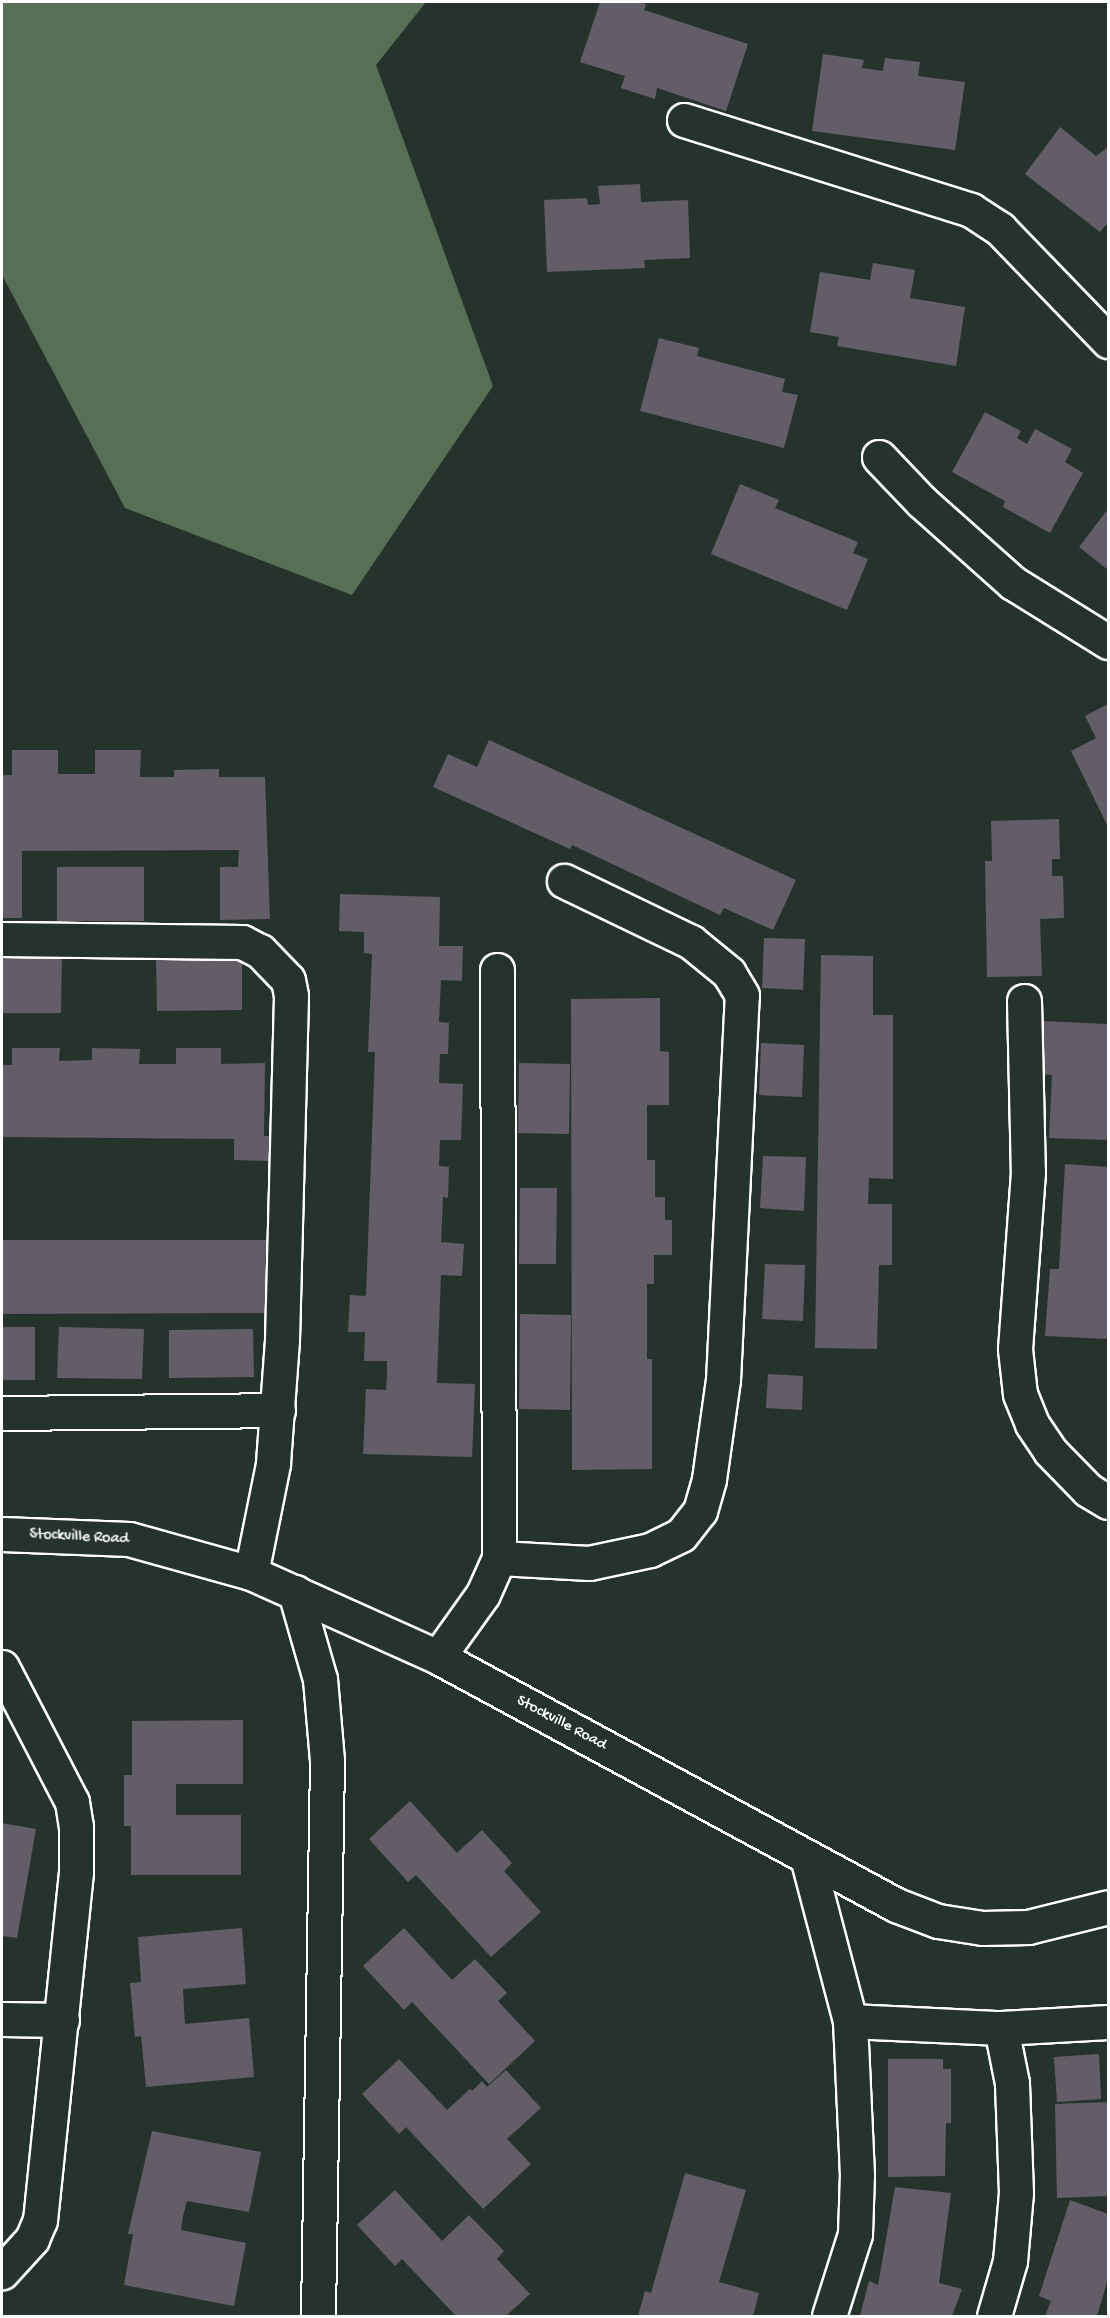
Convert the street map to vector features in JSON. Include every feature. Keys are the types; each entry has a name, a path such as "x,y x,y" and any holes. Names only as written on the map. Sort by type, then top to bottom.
{"street":[{"path":"684,120 964,207 1000,230 1108,341"},
{"path":"879,457 922,502 1013,583 1108,642"},
{"path":"499,1558 589,1563 650,1550 681,1535 700,1511 710,1479 723,1380 742,994 729,974 691,942 564,881"},
{"path":"2,939 242,942 260,951 288,980 290,1043 278,1410 273,1464 251,1573"},
{"path":"438,1657 483,1594 499,1558 497,970"},
{"path":"1024,1001 1028,1172 1015,1349 1020,1394 1032,1424 1050,1451 1088,1490 1108,1502"},
{"path":"2,1413 278,1410"},
{"name":"Stockville Road","path":"2,1534 129,1539 251,1573 438,1657 896,1905 938,1921 982,1928 1029,1927 1078,1918 1108,1907"},
{"path":"295,1592 320,1680 327,1760 318,2316"},
{"path":"2,1667 63,1782 76,1826 76,1872 40,2220 32,2239 2,2272"},
{"path":"807,1857 850,2021 857,2175 855,2234 829,2316"},
{"path":"2,2019 62,2020"},
{"path":"850,2021 1001,2028 1108,2022"},
{"path":"994,2316 1010,2261 1016,2193 1012,2083 1001,2028"}],"green space":[{"path":"2,2 426,2 376,65 493,386 352,595 125,508 2,275"}],"building":[{"path":"600,2 646,4 644,10 748,44 726,111 657,88 655,99 621,88 625,76 580,62"},
{"path":"823,54 864,60 862,68 883,71 885,58 920,62 918,76 965,82 955,150 812,131"},
{"path":"1060,127 1096,156 1108,147 1108,227 1106,225 1100,232 1025,174"},
{"path":"640,184 641,202 688,200 690,258 644,260 645,268 547,272 544,200 587,198 588,205 600,204 598,186"},
{"path":"873,263 915,270 910,298 965,307 956,366 837,346 839,337 810,332 820,272 870,280"},
{"path":"659,338 699,348 697,356 785,379 782,392 798,395 784,448 640,411"},
{"path":"985,412 1021,431 1017,438 1027,444 1035,429 1072,449 1065,462 1083,473 1050,533 1003,507 1005,501 952,472"},
{"path":"740,484 779,500 775,508 858,542 853,553 868,559 847,610 711,554"},
{"path":"1108,509 1108,570 1079,547"},
{"path":"1108,704 1108,827 1071,751 1096,738 1085,716"},
{"path":"489,740 796,880 773,930 724,908 720,915 572,845 570,849 433,787 448,754 477,767"},
{"path":"12,750 58,750 58,774 95,774 95,750 141,750 140,777 174,777 174,770 219,769 219,777 265,777 270,919 220,920 220,867 238,867 239,850 22,851 22,918 2,918 2,775 12,775"},
{"path":"1059,819 1060,859 1052,859 1052,876 1063,876 1064,918 1040,919 1042,976 987,977 985,861 992,861 991,821"},
{"path":"57,867 144,867 144,921 57,921"},
{"path":"340,894 440,897 439,946 463,946 462,981 441,980 439,1022 449,1023 448,1054 440,1054 439,1083 463,1084 461,1140 440,1140 439,1166 449,1167 448,1198 443,1197 441,1242 464,1244 462,1276 441,1275 437,1383 475,1384 472,1457 363,1454 366,1389 386,1390 387,1377 387,1361 364,1361 365,1332 348,1332 350,1295 366,1296 375,1052 368,1052 372,954 364,953 364,932 339,931"},
{"path":"764,938 805,939 803,990 762,988"},
{"path":"821,955 873,956 873,1015 893,1015 893,1179 869,1178 868,1204 892,1204 892,1265 879,1265 877,1349 815,1348"},
{"path":"2,956 62,956 61,1013 2,1013"},
{"path":"156,956 242,956 242,1010 157,1011"},
{"path":"660,998 660,1051 669,1052 669,1105 647,1105 647,1160 655,1160 655,1197 665,1197 665,1220 672,1220 672,1255 654,1255 654,1284 647,1284 647,1359 652,1359 652,1469 572,1470 571,999"},
{"path":"1042,1021 1108,1024 1108,1140 1049,1138 1052,1075 1039,1074"},
{"path":"761,1043 804,1045 802,1097 759,1095"},
{"path":"12,1048 60,1048 59,1061 92,1060 92,1048 140,1049 139,1064 176,1064 176,1048 221,1048 221,1064 265,1063 264,1136 269,1136 269,1161 234,1160 234,1139 2,1137 2,1065 12,1065"},
{"path":"519,1063 570,1064 569,1134 518,1133"},
{"path":"763,1156 806,1157 804,1211 760,1208"},
{"path":"1065,1164 1108,1167 1108,1339 1045,1336 1050,1269 1059,1269"},
{"path":"520,1188 557,1188 556,1264 519,1264"},
{"path":"2,1240 266,1240 265,1313 2,1314"},
{"path":"765,1264 805,1265 803,1321 762,1319"},
{"path":"520,1314 571,1315 570,1410 519,1409"},
{"path":"2,1327 35,1327 35,1380 2,1380"},
{"path":"59,1327 144,1329 142,1379 57,1378"},
{"path":"253,1329 254,1377 169,1378 169,1330"},
{"path":"768,1374 803,1376 802,1410 766,1408"},
{"path":"243,1720 243,1784 176,1784 176,1815 241,1815 241,1875 131,1875 131,1826 124,1826 124,1775 132,1775 132,1721"},
{"path":"410,1801 457,1853 482,1830 512,1863 504,1871 541,1912 491,1957 416,1875 408,1882 369,1839"},
{"path":"2,1823 36,1829 17,1938 2,1936"},
{"path":"242,1928 246,1984 183,1989 185,2024 249,2018 254,2077 146,2087 141,2036 135,2037 130,1983 141,1982 138,1937"},
{"path":"404,1928 452,1980 475,1959 507,1993 498,2001 535,2041 489,2084 412,2002 404,2010 363,1966"},
{"path":"1099,2054 1101,2099 1057,2102 1054,2057"},
{"path":"399,2059 447,2110 470,2089 472,2091 482,2081 487,2087 506,2070 541,2108 507,2139 531,2164 483,2209 406,2127 399,2134 362,2094"},
{"path":"888,2059 943,2059 943,2069 951,2069 951,2123 946,2123 945,2176 888,2177"},
{"path":"1108,2102 1108,2196 1057,2198 1055,2104"},
{"path":"152,2131 261,2152 249,2212 187,2201 183,2216 181,2230 246,2243 234,2306 124,2285 133,2234 128,2234"},
{"path":"685,2173 746,2190 719,2282 759,2293 753,2316 638,2316 645,2291 651,2293"},
{"path":"895,2187 951,2193 939,2283 962,2289 952,2316 860,2316 869,2281 878,2285"},
{"path":"395,2190 442,2241 469,2215 504,2251 497,2259 530,2294 506,2316 456,2316 402,2259 395,2266 357,2225"},
{"path":"1070,2200 1108,2214 1108,2279 1097,2316 1045,2316 1051,2301 1039,2296"}]}
